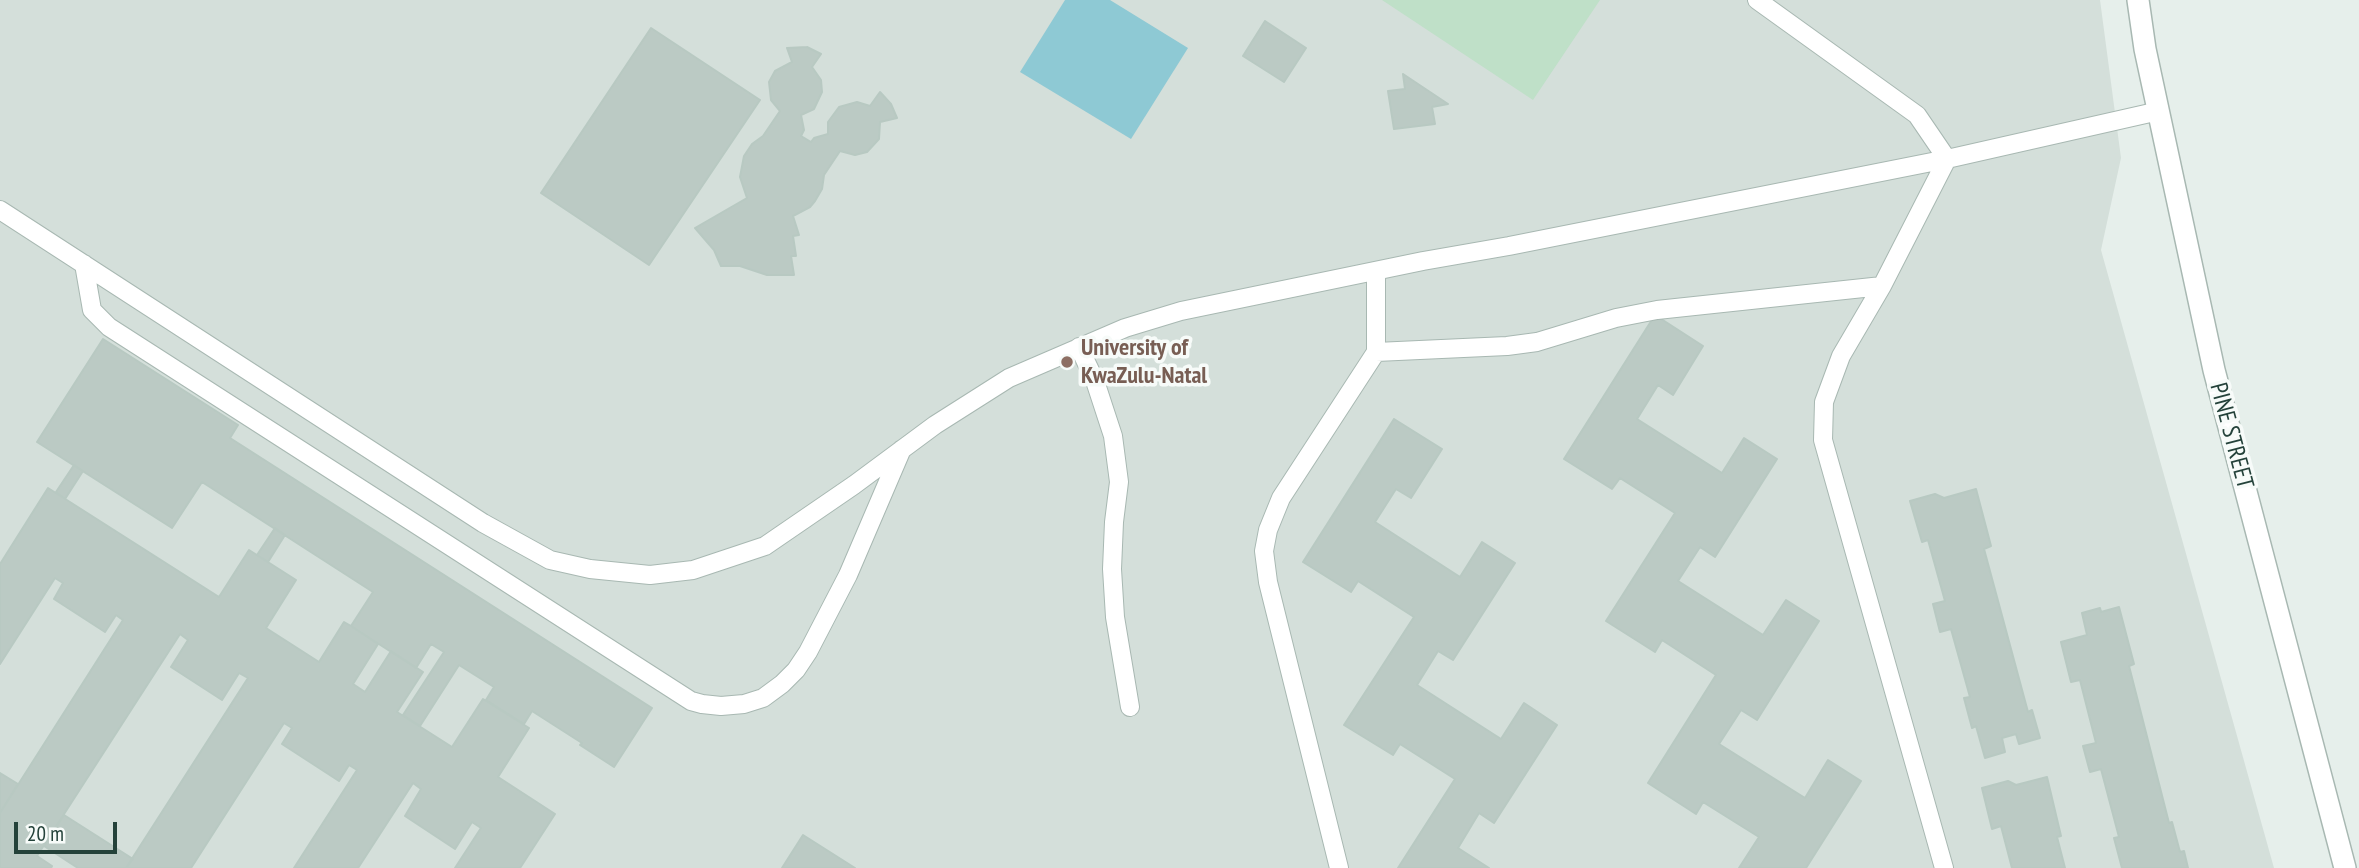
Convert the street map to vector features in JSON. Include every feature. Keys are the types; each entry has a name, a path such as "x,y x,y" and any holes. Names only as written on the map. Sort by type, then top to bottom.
{"street":[{"name":"PINE STREET","path":"2138,0 2145,49 2214,370 2345,868"}],"lane":[{"path":"1756,0 1917,115 1947,159"},
{"path":"0,210 483,523 550,560 590,569 649,575 693,570 765,546 935,425 1009,379 1125,328 1181,311 1947,159 2159,111"},
{"path":"1944,868 1823,440 1824,402 1841,356 1882,286 1947,159"},
{"path":"84,264 92,310 109,327 691,702 721,706 744,704 762,698 796,670 848,575 902,449"},
{"path":"1339,868 1268,582 1264,551 1268,530 1281,498 1376,352 1376,271"},
{"path":"1376,352 1517,345 1537,342 1616,318 1657,310 1882,286"},
{"path":"1079,347 1096,381 1113,436 1118,482 1112,569 1115,617 1130,707"}],"shaded area":[{"name":"University of KwaZulu-Natal","path":"0,0 2100,0 2121,158 2101,250 2274,868 0,868"}],"green space":[{"path":"1382,0 1600,0 1533,100"}],"water":[{"path":"1065,0 1110,0 1188,48 1131,139 1020,72"}],"building":[{"path":"1265,21 1306,48 1284,82 1243,56"},
{"path":"651,28 760,100 649,265 541,193"},
{"path":"807,47 821,54 812,67 821,80 822,92 814,109 801,115 804,130 801,136 811,142 814,138 828,134 828,122 839,107 857,102 870,106 880,92 891,104 897,118 880,122 879,139 867,152 855,155 840,151 824,175 822,189 815,201 810,207 793,216 799,235 793,236 796,256 791,256 794,275 767,275 740,266 721,266 714,250 695,228 747,198 740,177 744,156 752,144 763,136 780,111 771,100 769,82 775,71 792,62 787,48"},
{"path":"1403,74 1448,104 1432,107 1435,124 1394,129 1388,91 1405,89"},
{"path":"1655,315 1703,346 1673,395 1658,385 1637,419 1722,473 1744,438 1777,459 1715,557 1700,547 1678,581 1763,635 1786,600 1819,621 1757,720 1741,710 1719,744 1805,798 1828,760 1861,781 1806,868 1739,868 1759,837 1703,802 1696,814 1648,783 1716,675 1662,640 1655,652 1606,621 1675,513 1620,478 1612,489 1564,459"},
{"path":"103,339 238,425 230,438 652,708 614,767 532,711 524,724 486,700 494,687 459,665 420,726 403,715 444,652 431,644 416,668 351,626 373,592 202,482 172,528 37,442"},
{"path":"1394,419 1442,449 1411,498 1396,489 1375,522 1460,577 1482,542 1515,563 1453,660 1438,651 1417,685 1501,739 1524,703 1557,725 1494,823 1479,813 1458,848 1489,868 1398,868 1455,779 1400,744 1393,755 1344,725 1414,617 1358,581 1351,592 1303,562"},
{"path":"74,465 83,471 65,499 56,492"},
{"path":"48,488 219,597 249,550 296,580 266,628 319,662 344,622 351,626 378,644 353,684 365,692 391,651 423,672 397,712 452,747 483,699 529,728 498,777 555,814 520,868 455,868 481,828 472,822 455,849 405,816 421,789 413,783 358,868 294,868 357,770 349,765 339,781 282,744 292,728 284,723 191,868 126,868 248,678 239,673 222,700 171,667 188,640 180,634 37,856 52,866 51,868 0,868 0,813 123,620 116,615 105,632 54,599 63,583 55,578 0,664 0,564"},
{"path":"1976,489 1991,546 1984,549 2028,712 2032,710 2040,738 2019,744 2016,734 2002,738 2005,752 1985,758 1976,726 1972,728 1964,698 1970,697 1951,629 1940,632 1933,604 1945,601 1928,540 1922,542 1910,501 1935,494 1944,498"},
{"path":"275,528 285,535 268,562 257,555"},
{"path":"2119,607 2134,664 2129,666 2169,823 2172,822 2180,852 2184,851 2188,868 2122,868 2114,838 2119,837 2101,769 2090,772 2083,746 2096,743 2080,680 2071,682 2061,642 2087,635 2082,613"},
{"path":"0,773 18,784 0,813"},
{"path":"2047,777 2061,836 2057,837 2065,868 2012,868 2001,826 1992,829 1982,788 2008,781 2016,785"},
{"path":"64,815 133,859 126,868 78,868 44,846"},
{"path":"803,835 855,868 782,868"}],"place":[{"name":"University of KwaZulu-Natal","path":"1067,362"}]}
